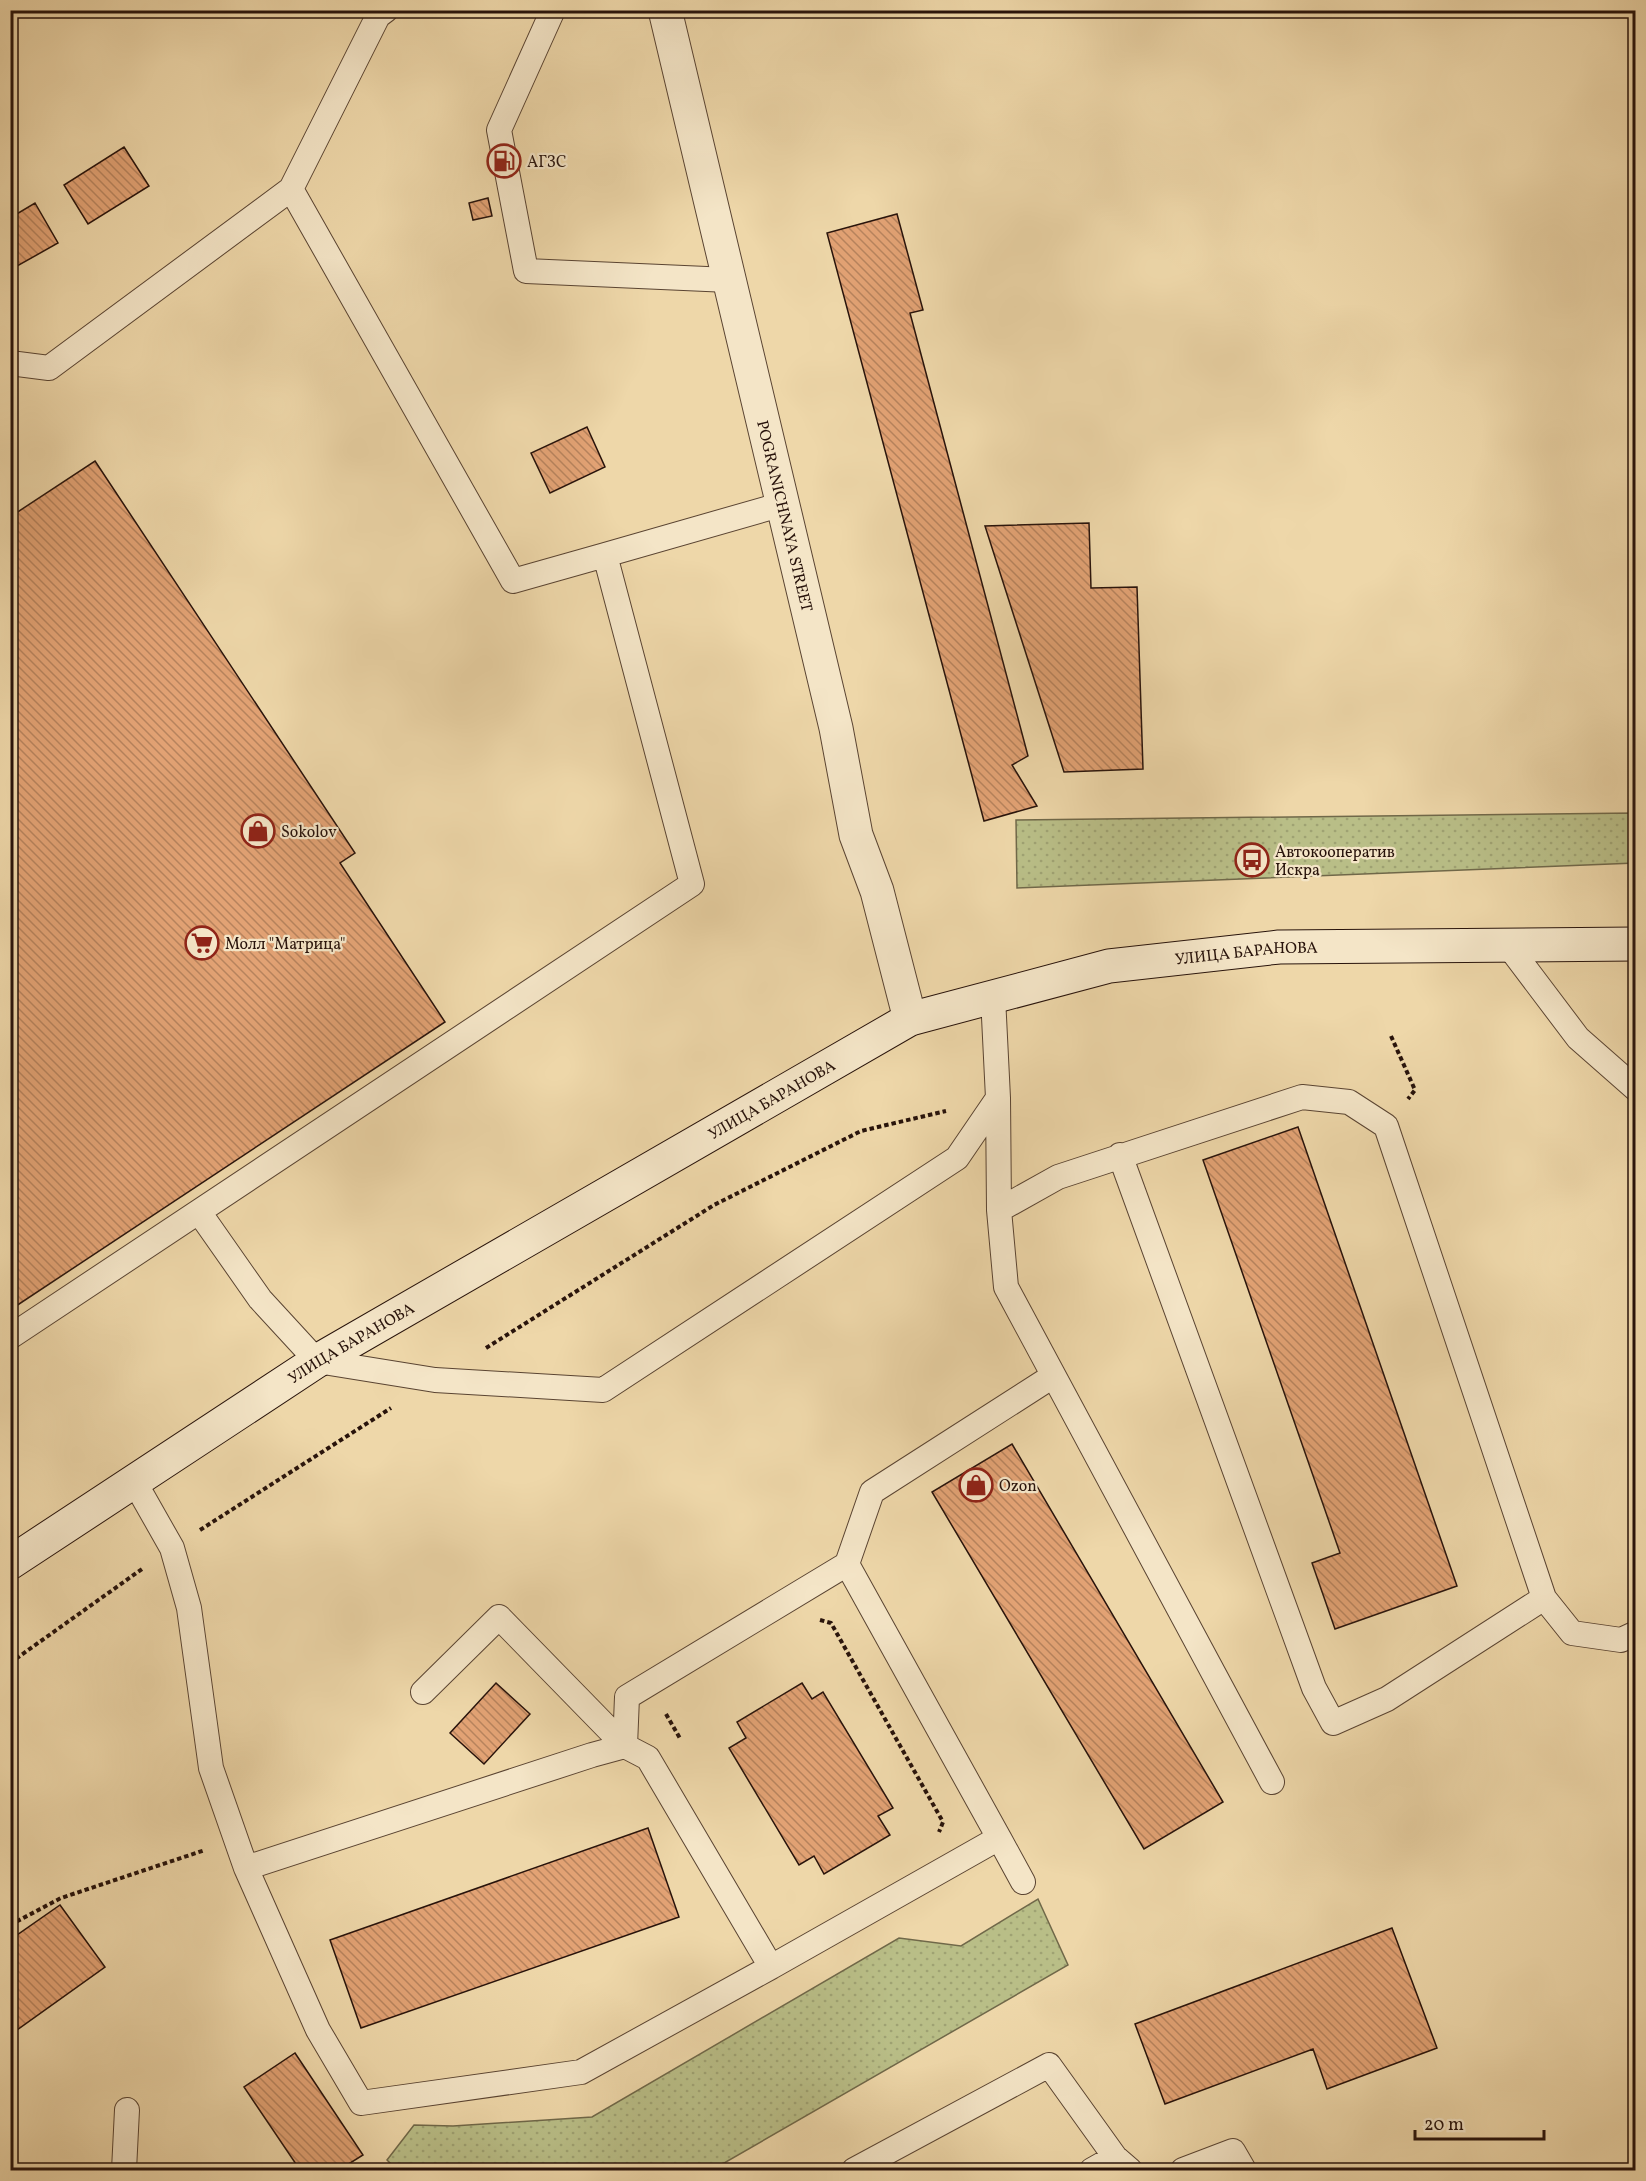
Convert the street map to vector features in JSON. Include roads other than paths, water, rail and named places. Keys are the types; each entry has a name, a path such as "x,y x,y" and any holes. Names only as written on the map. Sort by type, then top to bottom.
{"main road":[{"name":"POGRANICHNAYA STREET","path":"665,10 836,728 856,835 877,891 910,1019"},
{"name":"УЛИЦА БАРАНОВА","path":"10,1563 317,1361 910,1019 1109,966 1279,947 1635,944"}],"lane":[{"path":"10,363 49,368 291,189 378,16 386,10"},
{"path":"553,10 499,130 526,272 729,280"},
{"path":"291,189 513,581 783,504"},
{"path":"10,1337 692,884 605,555"},
{"path":"1507,944 1578,1038 1635,1089"},
{"path":"993,997 998,1098 999,1210 1006,1287 1272,1782"},
{"path":"999,1210 1058,1177 1302,1097 1349,1102 1386,1126 1544,1598 1572,1633 1621,1640 1635,1633"},
{"path":"199,1212 260,1299 317,1361 435,1380 603,1390 957,1158 998,1098"},
{"path":"1120,1155 1314,1688 1333,1724 1387,1699 1544,1598"},
{"path":"625,1746 627,1697 847,1564 872,1492 1053,1376"},
{"path":"134,1481 172,1548 189,1608 211,1768 246,1868 318,2030 361,2103 581,2072 771,1968 999,1838"},
{"path":"847,1564 1023,1881"},
{"path":"423,1692 499,1617 625,1746 648,1758 771,1968"},
{"path":"246,1868 625,1746"},
{"path":"854,2170 1049,2065 1123,2164 1092,2170"},
{"path":"124,2170 127,2110"},
{"path":"1183,2170 1233,2151 1244,2170"}],"place":[{"name":"АГЗС","path":"504,161"},
{"name":"Sokolov","path":"258,831"},
{"name":"Автокооператив Искра","path":"1252,860"},
{"name":"Молл \"Матрица\"","path":"202,943"},
{"name":"Ozon","path":"976,1485"}]}
